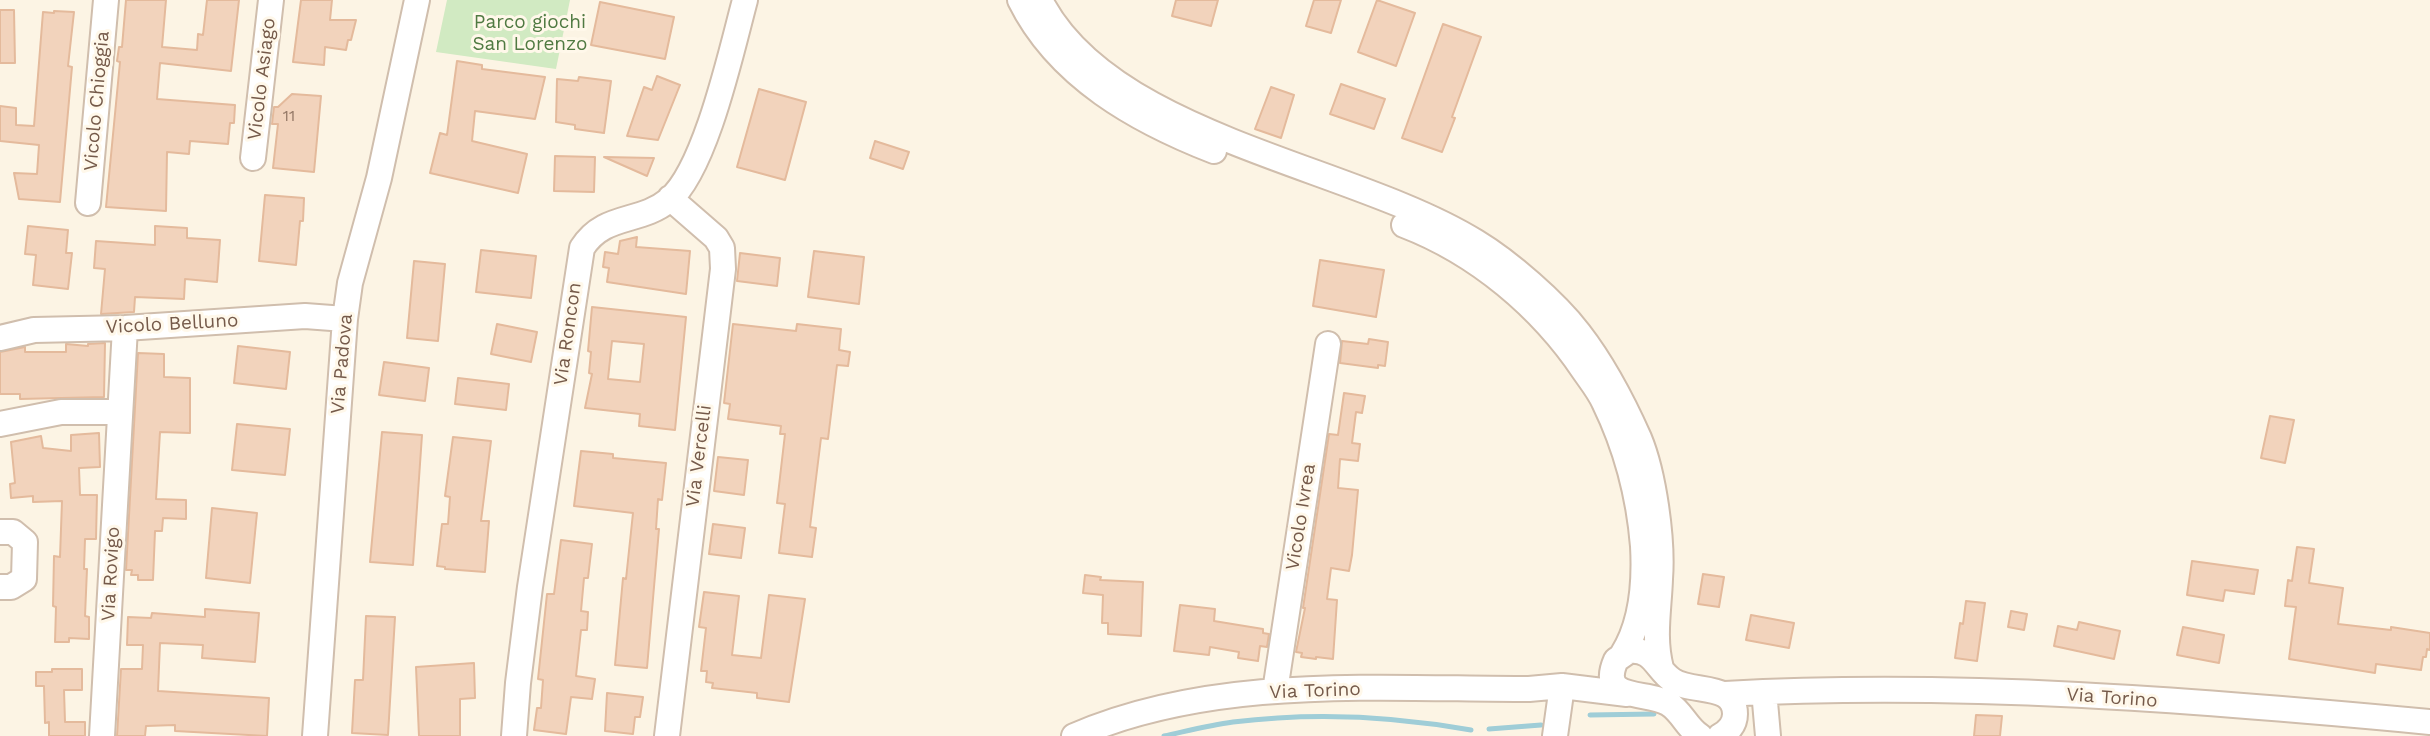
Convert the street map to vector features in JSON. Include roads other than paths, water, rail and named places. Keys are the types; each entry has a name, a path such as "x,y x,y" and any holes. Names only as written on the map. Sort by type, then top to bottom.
{"street":[{"name":"Vicolo Chioggia","path":"88,203 106,0"},
{"name":"Vicolo Asiago","path":"253,158 271,0"},
{"name":"Via Padova","path":"315,736 345,319 350,282 379,178 417,0"},
{"name":"Via Roncon","path":"514,736 517,683 530,587 582,248 596,230 652,210 679,189 708,127 745,0"},
{"path":"1020,0 1044,38 1064,60 1090,85 1123,108 1192,143 1437,240 1467,257 1515,292 1565,343 1604,400 1636,493 1641,524 1643,578 1631,640 1613,668 1615,684 1619,690 1628,694"},
{"path":"1040,0 1058,28 1076,48 1101,72 1132,93 1199,127 1424,214 1476,242 1526,279 1579,332 1619,395 1640,441 1650,478 1660,555 1656,629 1657,655 1661,668"},
{"name":"Via Vercelli","path":"667,736 723,269 722,248 716,237 670,198"},
{"name":"Vicolo Belluno","path":"0,338 34,330 125,328 305,316 345,319"},
{"name":"Via Rovigo","path":"102,736 125,328"},
{"name":"Vicolo Ivrea","path":"1275,691 1328,344"},
{"path":"0,424 61,412 120,412"},
{"path":"0,532 12,532 26,542 26,550 23,579 11,587 0,587"},
{"name":"Via Torino","path":"1562,686 1629,651 1646,652 1671,680 1679,684 1725,694 1794,690 2031,692 2430,722"},
{"path":"1555,736 1562,686"},
{"name":"Via Torino","path":"1074,736 1108,721 1159,707 1224,696 1275,691 1529,689 1562,686 1659,698 1712,732 1749,710 1794,690"},
{"path":"1712,732 1733,705 1725,694"},
{"path":"1765,702 1768,736"}],"waterway":[{"path":"1590,715 1654,714"},
{"path":"1164,736 1233,722 1322,716 1412,721 1471,730"},
{"path":"1489,729 1541,725"}],"park label":[{"name":"Parco giochi San Lorenzo","path":"530,33"}]}
